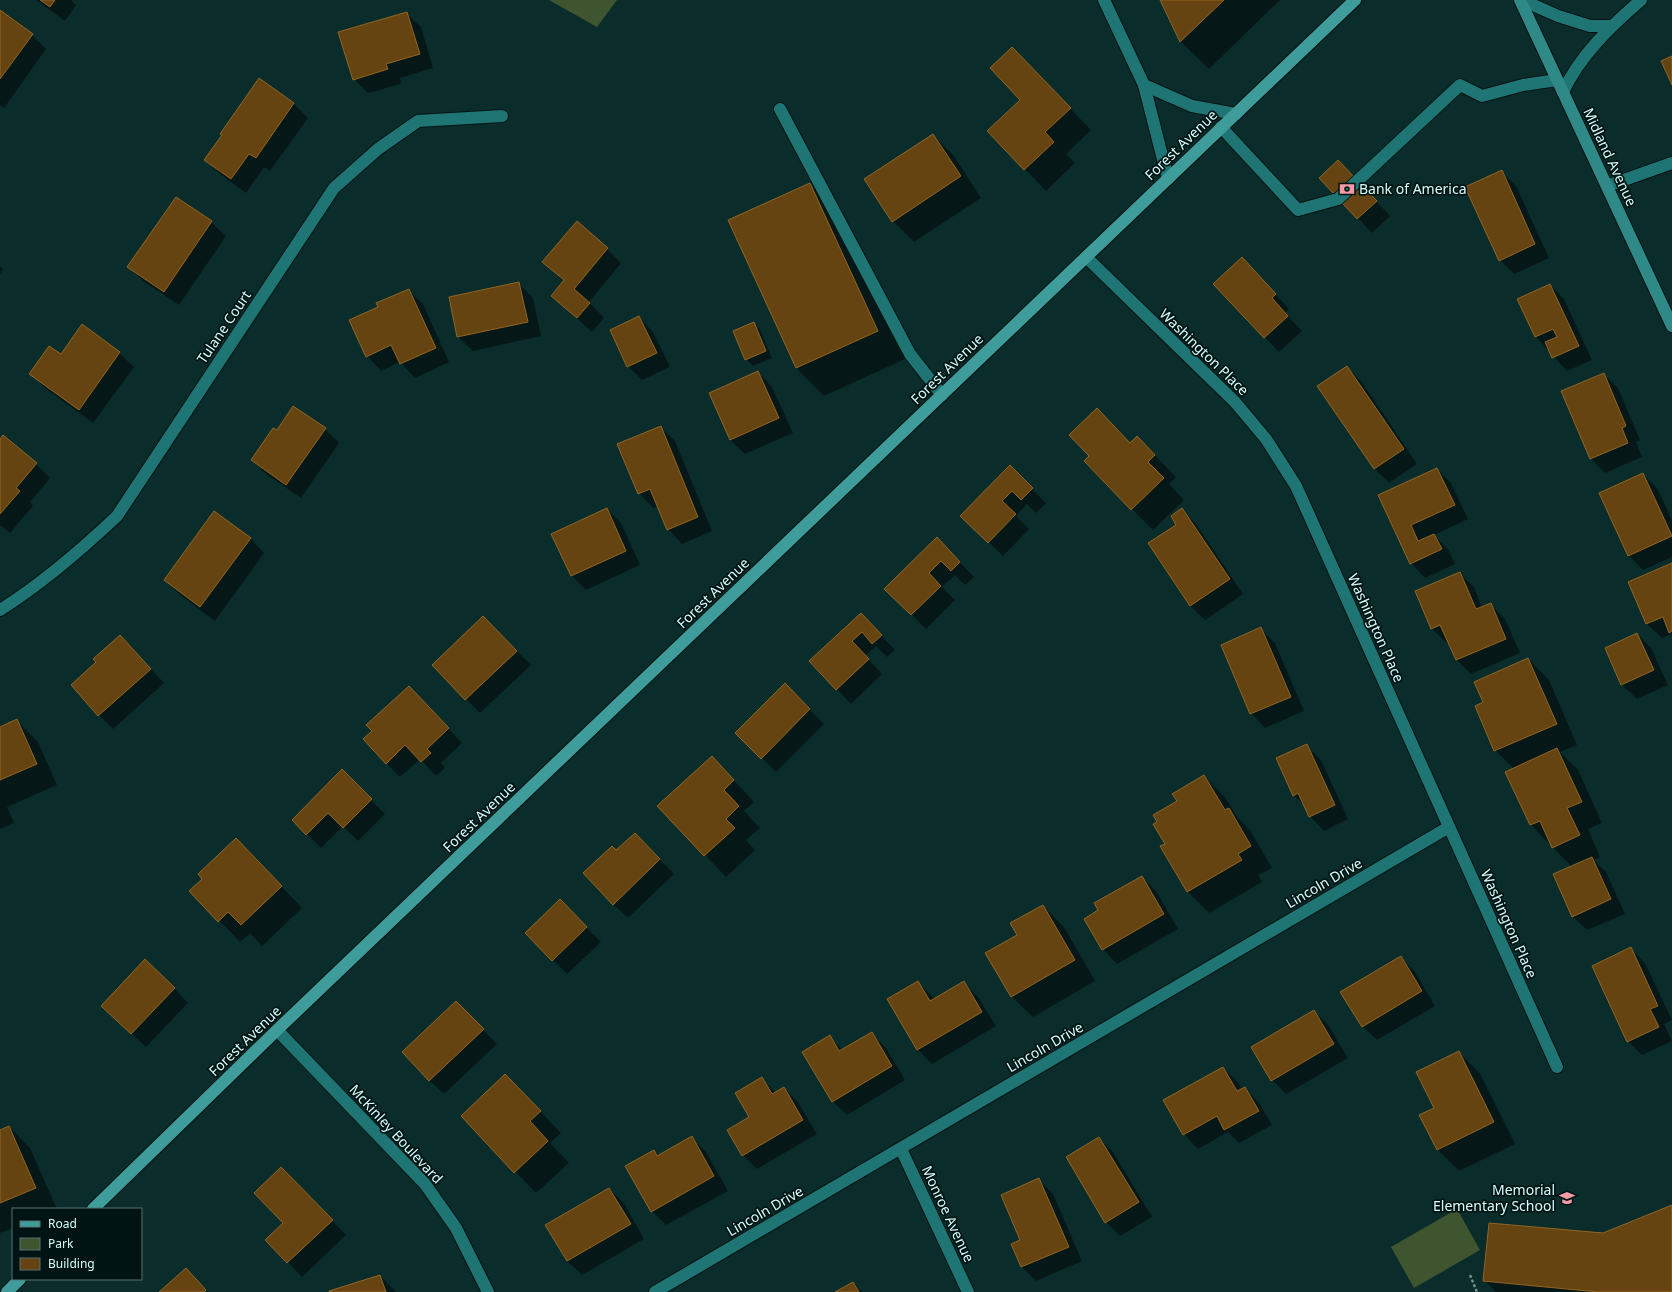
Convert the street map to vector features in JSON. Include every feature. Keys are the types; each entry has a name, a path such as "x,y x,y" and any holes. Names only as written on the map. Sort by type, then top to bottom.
{"main road":[{"name":"Forest Avenue","path":"94,1208 277,1030 1354,0"},
{"path":"7,1292 19,1280"}],"street":[{"path":"1104,0 1144,84 1168,179"},
{"path":"1521,0 1558,16 1590,26 1611,26"},
{"name":"Midland Avenue","path":"1521,0 1672,326"},
{"path":"1563,92 1566,85 1592,47 1611,26 1641,0"},
{"path":"1221,127 1298,210 1338,199 1460,85 1482,96 1523,85 1557,80"},
{"path":"1144,84 1192,106 1236,114"},
{"path":"780,109 910,354 942,395"},
{"name":"Tulane Court","path":"0,610 26,594 81,550 117,516 334,188 378,148 418,121 502,116"},
{"path":"1607,186 1672,163"},
{"name":"Washington Place","path":"1086,257 1235,402 1266,439 1296,486 1557,1067"},
{"name":"Lincoln Drive","path":"655,1292 1449,827"},
{"name":"McKinley Boulevard","path":"277,1030 425,1184 456,1228 488,1292"},
{"name":"Monroe Avenue","path":"901,1149 968,1292"}],"path":[{"path":"1470,1275 1477,1292"}],"green space":[{"path":"549,0 617,0 597,27"},
{"path":"1457,1209 1480,1250 1414,1288 1391,1247"}],"building":[{"path":"40,0 55,0 50,7"},
{"path":"1160,0 1224,0 1180,42"},
{"path":"0,10 33,34 0,79"},
{"path":"407,12 420,54 386,64 388,69 353,80 338,32"},
{"path":"1012,47 1071,108 1045,132 1054,142 1024,170 987,131 1020,100 990,68"},
{"path":"1672,56 1672,85 1661,61"},
{"path":"259,78 294,103 256,158 249,154 231,179 204,160"},
{"path":"933,134 961,176 892,222 864,179"},
{"name":"Bank of America","path":"1338,160 1377,201 1357,219 1319,178"},
{"path":"1502,170 1535,244 1499,261 1465,187"},
{"path":"810,183 878,331 796,368 728,220"},
{"path":"176,197 212,221 164,292 127,267"},
{"path":"577,221 608,248 574,289 590,303 577,318 551,296 564,280 542,262"},
{"path":"1242,257 1276,294 1272,298 1288,316 1264,338 1213,284"},
{"path":"519,282 528,322 457,337 449,297"},
{"path":"1550,284 1579,346 1552,358 1545,342 1557,337 1553,329 1535,337 1517,299"},
{"path":"409,289 436,348 400,364 391,345 366,357 349,320 378,307 376,303"},
{"path":"639,316 657,353 627,367 610,330"},
{"path":"754,322 766,351 745,360 733,331"},
{"path":"82,324 120,352 79,410 29,374 49,346 61,354"},
{"path":"1347,366 1404,449 1374,469 1317,386"},
{"path":"758,371 779,418 730,440 709,393"},
{"path":"1604,373 1626,426 1622,428 1628,443 1590,459 1561,391"},
{"path":"293,406 326,428 286,485 251,460 273,428 277,430"},
{"path":"1097,408 1130,443 1137,436 1155,455 1148,462 1164,478 1131,510 1084,461 1089,456 1069,435"},
{"path":"661,426 698,517 667,530 650,489 638,494 617,444"},
{"path":"3,435 37,463 16,488 20,491 0,514 0,439"},
{"path":"1010,465 1033,488 1021,500 1012,491 1002,501 1016,514 988,543 960,516"},
{"path":"1437,468 1455,505 1411,525 1418,541 1434,534 1442,549 1410,564 1378,495"},
{"path":"1643,473 1672,536 1628,556 1599,493"},
{"path":"607,508 626,551 571,576 551,534"},
{"path":"1182,508 1230,579 1190,606 1148,543 1176,525 1171,516"},
{"path":"214,511 251,538 200,607 164,580"},
{"path":"937,537 960,562 951,571 941,561 929,573 941,586 911,615 884,589"},
{"path":"1672,563 1672,631 1669,633 1663,617 1646,624 1628,582"},
{"path":"1460,572 1476,609 1491,603 1506,639 1456,660 1440,625 1431,629 1415,591"},
{"path":"861,613 882,635 872,644 862,632 852,641 869,659 836,690 809,661"},
{"path":"483,616 517,651 465,700 432,665"},
{"path":"1261,627 1291,697 1250,714 1221,645"},
{"path":"1637,633 1654,670 1621,685 1605,648"},
{"path":"120,635 151,669 98,716 71,685 96,662 93,659"},
{"path":"1528,658 1557,724 1494,751 1475,706 1483,702 1474,682"},
{"path":"785,683 810,709 761,759 735,733"},
{"path":"409,686 449,728 427,749 431,753 421,762 405,745 386,764 363,739 372,731 366,725"},
{"path":"17,719 37,764 0,780 0,727"},
{"path":"1307,744 1335,805 1309,817 1298,793 1293,796 1276,758"},
{"path":"1557,748 1582,802 1567,808 1580,835 1552,848 1540,821 1530,825 1505,772"},
{"path":"712,756 734,780 724,790 739,806 726,819 735,828 704,856 657,806"},
{"path":"342,769 372,799 343,828 328,813 306,835 292,820"},
{"path":"1204,775 1225,810 1229,808 1251,846 1238,854 1242,860 1187,892 1160,846 1165,844 1153,824 1157,822 1153,815 1177,801 1172,794"},
{"path":"635,833 660,859 613,905 583,873 612,846 616,850"},
{"path":"236,838 282,886 241,925 228,912 218,922 189,891 202,879 198,874"},
{"path":"1592,857 1611,899 1572,917 1553,874"},
{"path":"1142,876 1164,914 1102,950 1084,919 1098,910 1094,903"},
{"path":"560,899 587,927 552,961 525,933"},
{"path":"1043,905 1075,960 1011,997 985,953 1017,935 1010,923"},
{"path":"1631,947 1658,1006 1650,1009 1659,1027 1627,1042 1592,966"},
{"path":"1401,956 1422,991 1362,1027 1340,992"},
{"path":"145,959 175,988 131,1034 101,1006"},
{"path":"918,981 930,1001 964,981 982,1012 917,1050 887,999"},
{"path":"456,1001 484,1029 429,1081 402,1052"},
{"path":"1314,1010 1334,1044 1271,1081 1251,1047"},
{"path":"872,1032 892,1066 832,1102 802,1052 830,1035 839,1051"},
{"path":"1459,1051 1494,1122 1437,1150 1419,1115 1434,1108 1416,1072"},
{"path":"1223,1067 1237,1091 1245,1087 1259,1111 1224,1130 1217,1116 1183,1135 1163,1100"},
{"path":"505,1074 541,1111 530,1121 548,1141 514,1173 461,1116"},
{"path":"762,1077 772,1094 784,1087 803,1120 742,1156 727,1130 749,1117 735,1093"},
{"path":"9,1126 36,1188 0,1203 0,1130"},
{"path":"692,1136 714,1176 651,1212 625,1166 654,1150 657,1156"},
{"path":"1099,1137 1139,1202 1105,1223 1066,1157"},
{"path":"281,1167 333,1220 287,1263 265,1240 283,1223 254,1193"},
{"path":"1039,1178 1069,1247 1021,1267 1011,1244 1020,1240 1001,1195"},
{"path":"609,1188 631,1224 567,1261 545,1225"},
{"name":"Memorial Elementary School","path":"1672,1205 1672,1292 1598,1292 1483,1281 1489,1223 1603,1233"},
{"path":"186,1268 206,1290 204,1292 159,1292"},
{"path":"380,1275 386,1292 329,1292 329,1291"},
{"path":"853,1282 859,1292 835,1292"}],"place":[{"name":"Bank of America","path":"1347,189"},
{"name":"Memorial Elementary School","path":"1567,1198"}]}
